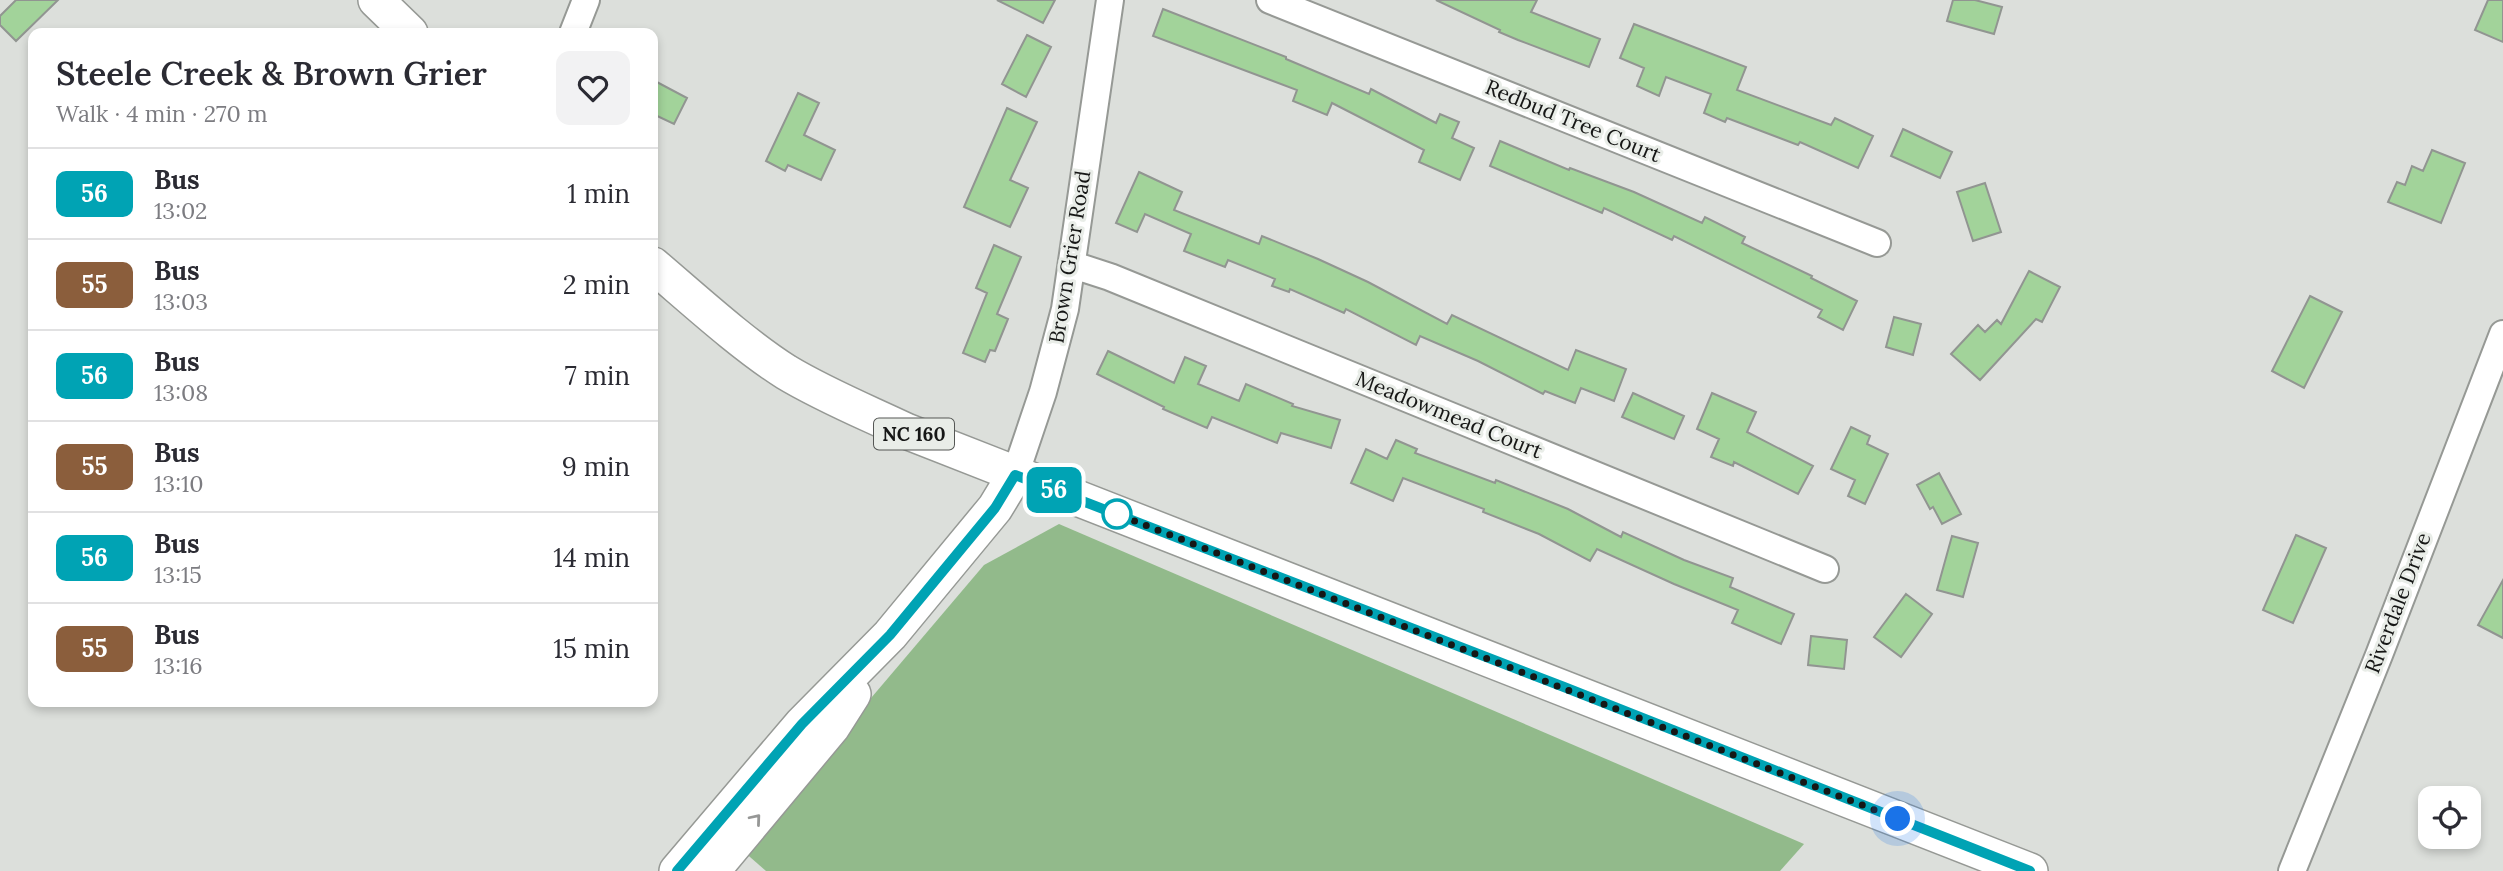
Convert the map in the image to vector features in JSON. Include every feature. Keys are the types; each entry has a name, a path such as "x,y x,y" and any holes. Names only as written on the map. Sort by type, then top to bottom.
{"main road":[{"path":"376,0 405,28"},
{"name":"NC 160","path":"658,269 783,370 906,431 2030,871"},
{"name":"Brown Grier Road","path":"677,871 802,724 890,635 995,508 1015,475"},
{"name":"Brown Grier Road","path":"718,869 832,727 890,635"}],"street":[{"path":"575,28 586,0"},
{"name":"Brown Grier Road","path":"1015,475 1058,341 1073,265 1110,0"},
{"name":"Redbud Tree Court","path":"1270,0 1877,243"},
{"name":"Meadowmead Court","path":"1073,265 1095,271 1825,569"},
{"name":"Riverdale Drive","path":"2292,871 2503,334"}],"green space":[{"path":"1059,524 1804,844 1780,871 766,871 742,850 984,565"}],"building":[{"path":"16,0 58,0 16,41 0,25 0,16"},
{"path":"997,0 1055,0 1043,23"},
{"path":"1436,0 1537,0 1531,12 1600,39 1589,67 1499,32 1500,30"},
{"path":"1953,0 1975,0 2002,7 1994,34 1947,21"},
{"path":"2488,0 2503,0 2503,42 2475,30"},
{"path":"1163,9 1286,57 1369,94 1371,89 1436,123 1440,114 1459,122 1452,138 1474,148 1460,180 1419,162 1424,150 1332,103 1327,115 1293,101 1297,90 1153,36"},
{"path":"1634,24 1746,67 1737,90 1831,125 1835,118 1873,136 1858,168 1800,142 1798,145 1727,118 1725,122 1704,113 1711,94 1666,77 1659,96 1637,86 1644,68 1620,58"},
{"path":"1027,35 1051,47 1026,97 1002,84"},
{"path":"658,83 687,98 674,124 658,116"},
{"path":"798,93 819,103 804,135 835,150 821,180 788,165 785,171 766,161"},
{"path":"1007,108 1037,122 1010,180 1028,188 1010,227 964,207"},
{"path":"1903,129 1952,152 1940,178 1891,156"},
{"path":"1500,141 1569,170 1570,168 1634,192 1702,223 1705,217 1745,237 1742,243 1857,301 1843,330 1818,317 1822,310 1674,236 1672,240 1604,208 1602,213 1490,166"},
{"path":"2432,150 2465,163 2441,223 2388,202 2397,182 2405,185 2412,166 2423,171"},
{"path":"1139,172 1182,192 1174,210 1259,244 1262,236 1318,259 1447,324 1452,315 1568,370 1576,350 1626,369 1614,401 1581,388 1575,403 1545,391 1543,394 1478,361 1420,336 1416,345 1346,309 1344,313 1290,289 1289,292 1272,286 1275,279 1228,260 1225,267 1184,251 1191,234 1145,214 1137,232 1116,223"},
{"path":"1985,183 2001,232 1973,241 1957,192"},
{"path":"994,245 1021,257 997,314 1008,319 995,351 990,350 985,362 963,353 987,293 976,288"},
{"path":"2029,271 2060,287 2042,322 2036,319 1980,380 1951,354 1978,325 1985,332 1997,320 2001,324"},
{"path":"2310,296 2342,312 2304,388 2272,371"},
{"path":"1894,317 1921,324 1913,355 1886,347"},
{"path":"1108,351 1174,383 1185,357 1206,366 1198,384 1239,401 1246,384 1293,404 1292,406 1340,420 1331,448 1281,433 1277,443 1212,417 1207,428 1163,409 1164,407 1097,374"},
{"path":"1633,393 1684,416 1674,439 1622,417"},
{"path":"1712,393 1756,412 1747,432 1813,466 1798,494 1734,462 1733,466 1711,457 1719,439 1697,429"},
{"path":"1851,427 1870,436 1867,444 1888,454 1865,504 1848,496 1855,480 1831,469"},
{"path":"1396,440 1417,449 1415,453 1495,483 1496,480 1568,509 1621,537 1623,532 1684,560 1733,578 1730,587 1794,614 1781,644 1732,623 1738,610 1597,549 1590,561 1539,534 1483,512 1484,509 1403,478 1393,501 1351,483 1366,449 1387,459"},
{"path":"1939,473 1961,514 1942,524 1917,485"},
{"path":"2296,535 2326,548 2293,623 2263,610"},
{"path":"1952,536 1978,543 1963,597 1937,590"},
{"path":"2503,580 2503,638 2478,625"},
{"path":"1906,594 1932,614 1901,657 1874,637"},
{"path":"1811,636 1847,640 1844,669 1808,665"}],"bus line":[{"name":"56","path":"677,871 802,724 890,635 995,508 1015,475 2030,871"}],"route":[{"path":"1117,514 1114,513 1898,819"}]}
